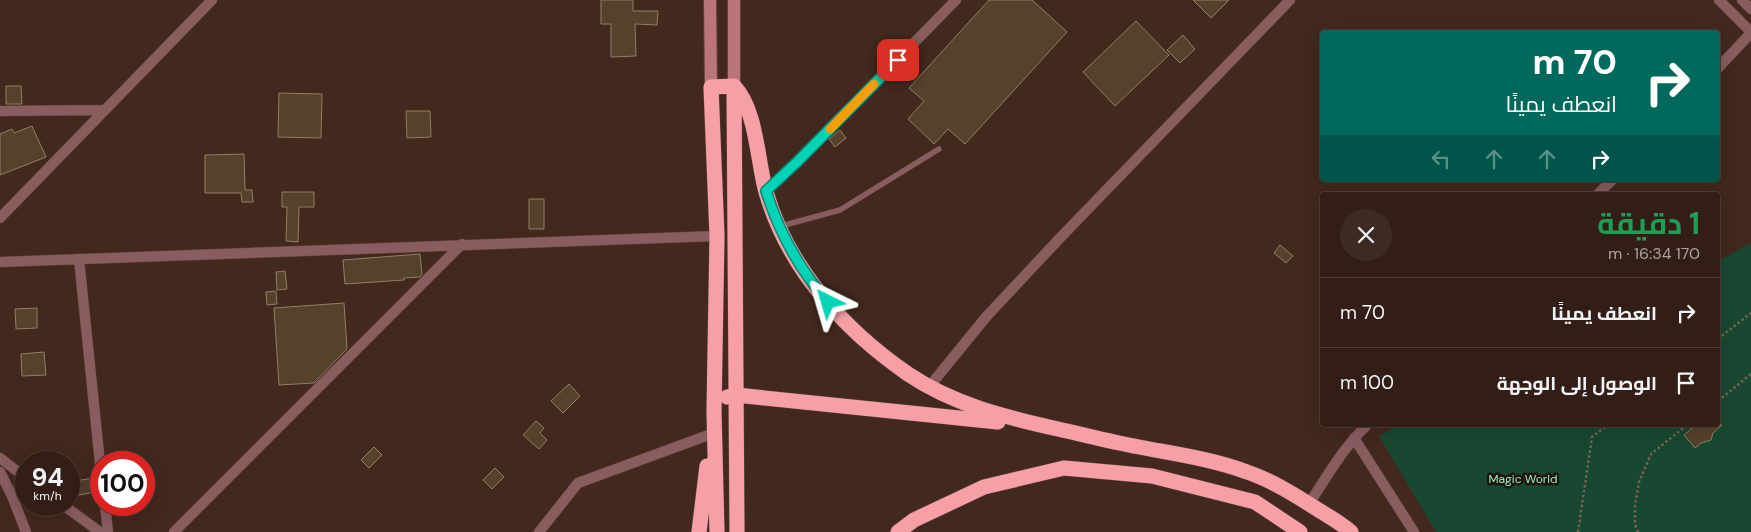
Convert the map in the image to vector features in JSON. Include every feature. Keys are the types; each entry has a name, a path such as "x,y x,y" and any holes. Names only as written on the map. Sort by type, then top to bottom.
{"highway":[{"path":"734,86 737,532"},
{"path":"717,532 714,438 717,236 711,87 734,86 741,93 750,116 766,191 779,227 802,270 836,311 870,345 909,374 949,398 991,413 1138,447 1188,455 1248,472 1309,504 1351,532"},
{"path":"714,411 722,400 736,395 1049,427"},
{"path":"700,532 708,463 714,438"},
{"path":"898,532 914,520 984,487 1064,468 1152,476 1255,502 1300,532"}],"main road":[{"path":"710,0 711,87"},
{"path":"734,0 734,86"}],"street":[{"path":"0,218 212,0"},
{"path":"766,191 797,162 956,0"},
{"path":"929,387 986,317 1290,0"},
{"path":"1718,0 1751,32 1720,66"},
{"path":"1742,0 1751,9"},
{"path":"0,111 104,110"},
{"path":"1600,192 1610,182"},
{"path":"0,262 717,236"},
{"path":"174,532 462,244"},
{"path":"78,259 99,451"},
{"path":"1309,504 1339,457 1365,427"},
{"path":"539,532 578,483 714,438"},
{"path":"1354,438 1414,532"},
{"path":"0,458 15,470"},
{"path":"0,472 26,532"},
{"path":"78,516 100,532"},
{"path":"106,516 108,532"}],"lane":[{"path":"779,227 840,210 939,149"}],"path":[{"path":"1720,337 1751,313"},
{"path":"1720,399 1751,374"},
{"path":"1579,531 1592,437 1605,427"},
{"path":"1638,532 1635,525 1637,489 1651,454 1685,427"}],"green space":[{"name":"Magic World","path":"1751,243 1751,532 1436,532 1379,436 1395,427 1720,427 1720,260"}],"building":[{"path":"601,0 633,0 633,11 658,11 657,25 635,24 636,56 611,57 611,24 601,24"},
{"path":"989,0 1032,0 1067,32 965,144 948,129 934,144 908,119 924,101 909,88"},
{"path":"1193,0 1229,0 1211,18"},
{"path":"1136,21 1169,55 1115,106 1083,72"},
{"path":"1183,35 1195,49 1180,63 1167,50"},
{"path":"6,86 21,86 22,104 6,104"},
{"path":"279,93 322,94 321,138 278,137"},
{"path":"406,111 430,111 431,137 407,138"},
{"path":"32,126 46,157 0,175 0,134 12,129 14,133"},
{"path":"840,130 846,138 835,147 829,139"},
{"path":"244,154 245,190 252,190 253,202 242,202 241,193 205,193 205,155"},
{"path":"282,192 314,192 314,207 299,207 298,242 286,241 287,207 282,207"},
{"path":"529,199 544,199 544,229 529,229"},
{"path":"1280,245 1293,256 1286,263 1274,253"},
{"path":"420,254 422,274 420,277 404,278 404,280 345,284 343,260"},
{"path":"285,271 287,289 277,290 276,272"},
{"path":"276,291 277,304 267,305 266,292"},
{"path":"344,303 347,349 314,383 279,385 274,308"},
{"path":"37,308 37,328 16,329 15,309"},
{"path":"44,352 46,375 22,376 21,354"},
{"path":"569,384 580,396 563,413 551,401"},
{"path":"536,421 544,428 540,433 547,440 539,449 523,435"},
{"path":"1694,427 1720,427 1713,433 1711,440 1701,443 1695,448 1684,435"},
{"path":"374,447 382,455 369,468 361,460"},
{"path":"495,468 504,477 492,489 483,480"},
{"path":"90,478 90,493 80,495 80,480"}],"slow traffic":[{"path":"830,129 874,84"}],"route":[{"path":"828,302 808,278 787,244 771,209 766,191 898,60"}]}
